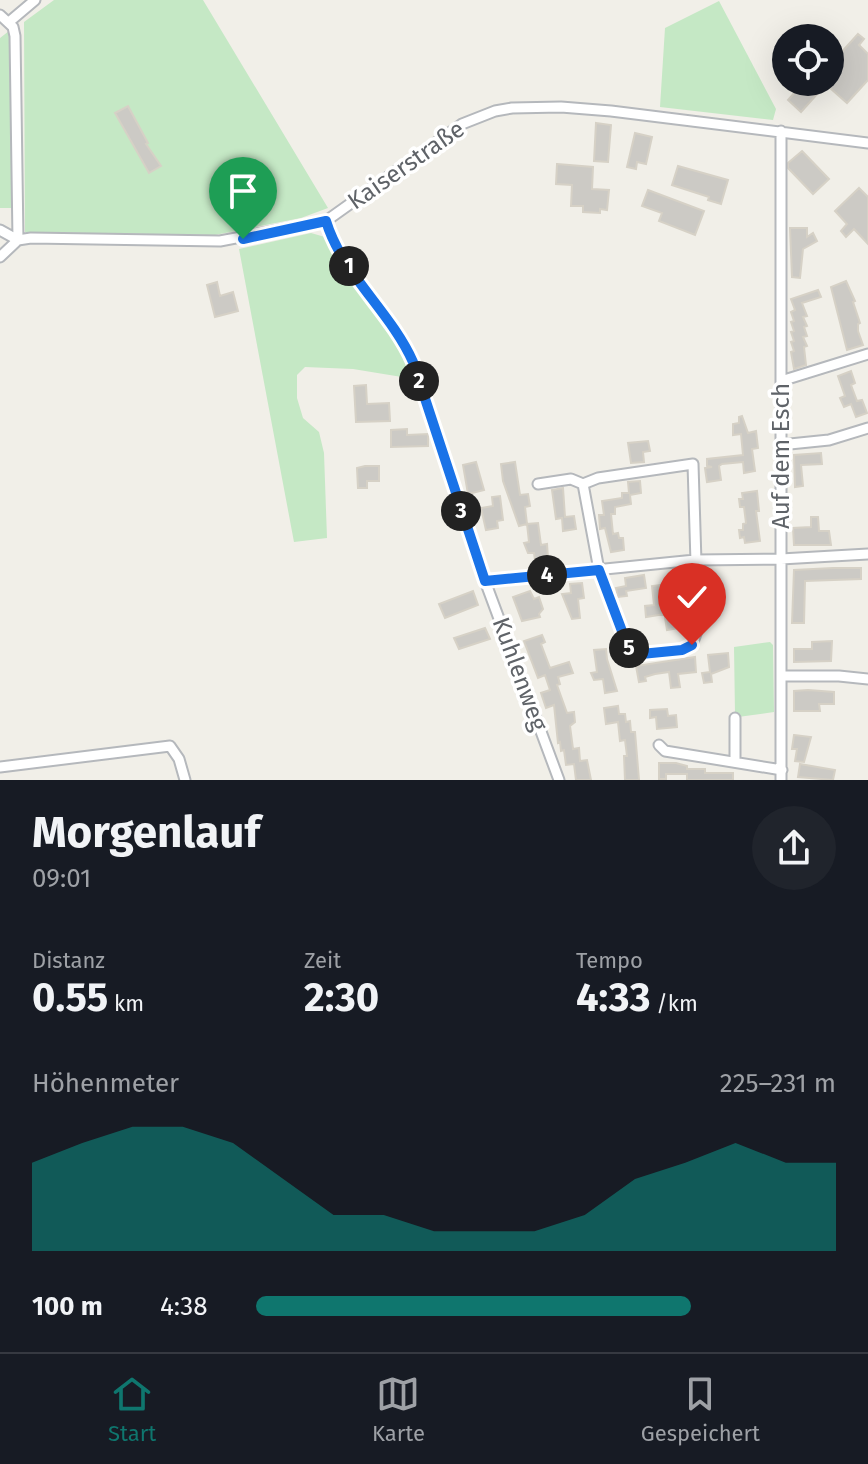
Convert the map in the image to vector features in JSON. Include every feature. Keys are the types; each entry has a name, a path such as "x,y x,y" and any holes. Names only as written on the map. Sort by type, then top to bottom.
{"street":[{"path":"9,22 35,0"},
{"path":"0,15 9,22 15,36 18,240 0,257"},
{"name":"Kaiserstraße","path":"18,240 220,241 326,221 450,131 495,111 529,107 561,107 868,143"},
{"name":"Auf dem Esch","path":"781,131 782,775"},
{"name":"Kuhlenweg","path":"326,221 345,259 404,341 413,362 485,581 559,780"},
{"path":"0,230 18,240"},
{"path":"781,381 868,354"},
{"path":"780,445 829,440 868,428"},
{"path":"538,484 571,479 583,484 598,478 693,464 698,628 692,645 682,650 631,655 599,570 583,484"},
{"path":"485,581 695,560 868,554"},
{"path":"782,676 868,679"},
{"path":"735,718 735,762"},
{"path":"659,745 665,751 735,762 782,775"},
{"path":"0,767 170,746 179,759 185,780"}],"green space":[{"path":"54,0 203,0 328,208 301,218 215,235 25,232 24,22"},
{"path":"719,1 776,109 773,120 660,107 665,28"},
{"path":"9,31 12,208 0,208 0,38"},
{"path":"311,233 325,237 402,348 414,379 353,369 305,367 297,375 297,398 303,418 319,432 324,453 327,538 294,542 239,249"},
{"path":"770,642 773,645 774,712 738,717 735,714 734,647"}],"building":[{"path":"858,34 864,39 859,45 868,54 868,80 847,103 839,96 844,96 844,50"},
{"path":"792,96 815,96 801,112 788,100"},
{"path":"128,106 146,144 161,166 149,173 115,113"},
{"path":"596,123 611,125 608,162 594,161"},
{"path":"635,133 652,137 646,164 637,162 636,169 627,167"},
{"path":"802,151 829,179 813,194 788,168 788,163"},
{"path":"557,164 593,167 592,189 609,190 607,210 600,209 600,213 583,212 583,206 571,206 572,185 556,184"},
{"path":"678,166 728,180 721,204 672,185"},
{"path":"859,188 868,197 868,244 854,229 846,237 841,231 847,224 835,211"},
{"path":"648,190 704,211 695,235 659,221 662,213 642,206"},
{"path":"790,228 807,228 807,237 813,233 817,241 803,249 800,278 792,277"},
{"path":"846,281 855,301 860,323 858,331 863,345 847,350 831,287"},
{"path":"217,282 220,296 233,292 238,311 215,317 207,285"},
{"path":"818,290 821,297 802,303 807,316 803,317 807,326 804,327 807,336 803,337 807,346 804,347 806,365 794,369 791,332 794,331 791,322 794,321 791,312 795,310 791,299"},
{"path":"851,371 855,383 851,385 857,401 862,400 867,413 856,417 851,404 844,407 840,398 845,396 838,376"},
{"path":"366,385 367,404 389,403 390,421 356,422 354,386"},
{"path":"742,416 748,433 756,431 758,448 752,449 755,471 744,473 743,462 722,464 719,466 721,480 707,482 705,468 712,467 707,466 707,459 743,455 741,434 733,435 733,424 739,423"},
{"path":"407,429 407,435 428,434 428,446 391,447 391,430"},
{"path":"648,441 650,451 643,452 644,462 631,463 628,443"},
{"path":"821,453 822,464 801,465 803,486 795,487 794,455"},
{"path":"476,462 484,490 468,494 463,465"},
{"path":"515,462 520,495 528,494 530,506 525,507 527,524 519,526 503,481 501,464"},
{"path":"379,466 379,481 367,481 367,488 358,488 357,468"},
{"path":"640,481 641,493 630,495 631,504 615,507 615,514 611,514 613,534 618,533 619,538 623,538 624,550 611,552 605,528 600,529 599,515 604,515 602,501 622,498 622,493 629,493 628,482"},
{"path":"563,488 565,517 574,516 576,529 563,531 562,518 556,519 552,490"},
{"path":"757,491 760,541 745,543 744,537 740,538 739,530 743,530 746,523 744,507 740,507 739,499 743,499 742,493"},
{"path":"500,496 503,520 497,521 498,528 486,530 481,508 493,506 492,497"},
{"path":"811,517 818,517 819,531 829,531 831,545 794,545 793,528 811,527"},
{"path":"538,523 541,545 547,544 548,558 535,560 534,553 528,553 524,543 529,542 527,524"},
{"path":"861,568 861,579 805,581 804,623 792,623 794,570"},
{"path":"644,575 646,588 626,591 627,596 618,597 616,588 626,586 625,578"},
{"path":"582,583 584,598 578,599 580,618 572,619 562,594 571,593 570,584"},
{"path":"660,585 664,609 680,607 682,620 678,620 679,628 667,630 664,614 646,617 645,606 654,605 652,586"},
{"path":"473,591 478,605 445,618 439,604"},
{"path":"530,591 534,599 539,597 543,609 540,617 522,621 513,597"},
{"path":"485,628 490,639 459,649 454,638"},
{"path":"542,635 545,642 541,644 550,668 569,662 573,673 558,677 560,684 557,685 567,713 574,712 575,722 570,726 573,749 579,748 580,761 587,760 591,780 576,780 574,764 566,765 564,750 561,751 558,743 554,705 546,708 541,693 550,690 545,675 538,678 524,641"},
{"path":"832,641 831,661 794,662 794,649 812,649 812,642"},
{"path":"606,649 617,691 605,693 603,679 594,680 591,673 597,672 594,650"},
{"path":"728,653 729,667 711,674 712,682 704,683 702,673 710,672 708,655"},
{"path":"695,657 696,672 678,674 680,687 671,688 669,672 645,677 646,681 639,682 636,666"},
{"path":"794,691 834,692 834,704 819,704 820,711 794,711"},
{"path":"618,706 619,714 625,714 626,722 630,721 631,732 635,732 639,780 625,780 625,740 620,741 618,722 606,724 604,708"},
{"path":"667,709 668,716 676,715 677,727 657,729 656,717 650,718 650,710"},
{"path":"794,735 811,737 804,762 795,761 797,749 792,749"},
{"path":"659,763 705,769 705,773 733,773 733,780 687,780 687,774 666,774 666,779 659,779"},
{"path":"800,764 835,770 833,780 798,777"}],"route":[{"path":"243,239 326,221 352,270 404,341 485,581 599,570 631,655 682,650 692,645"}]}
